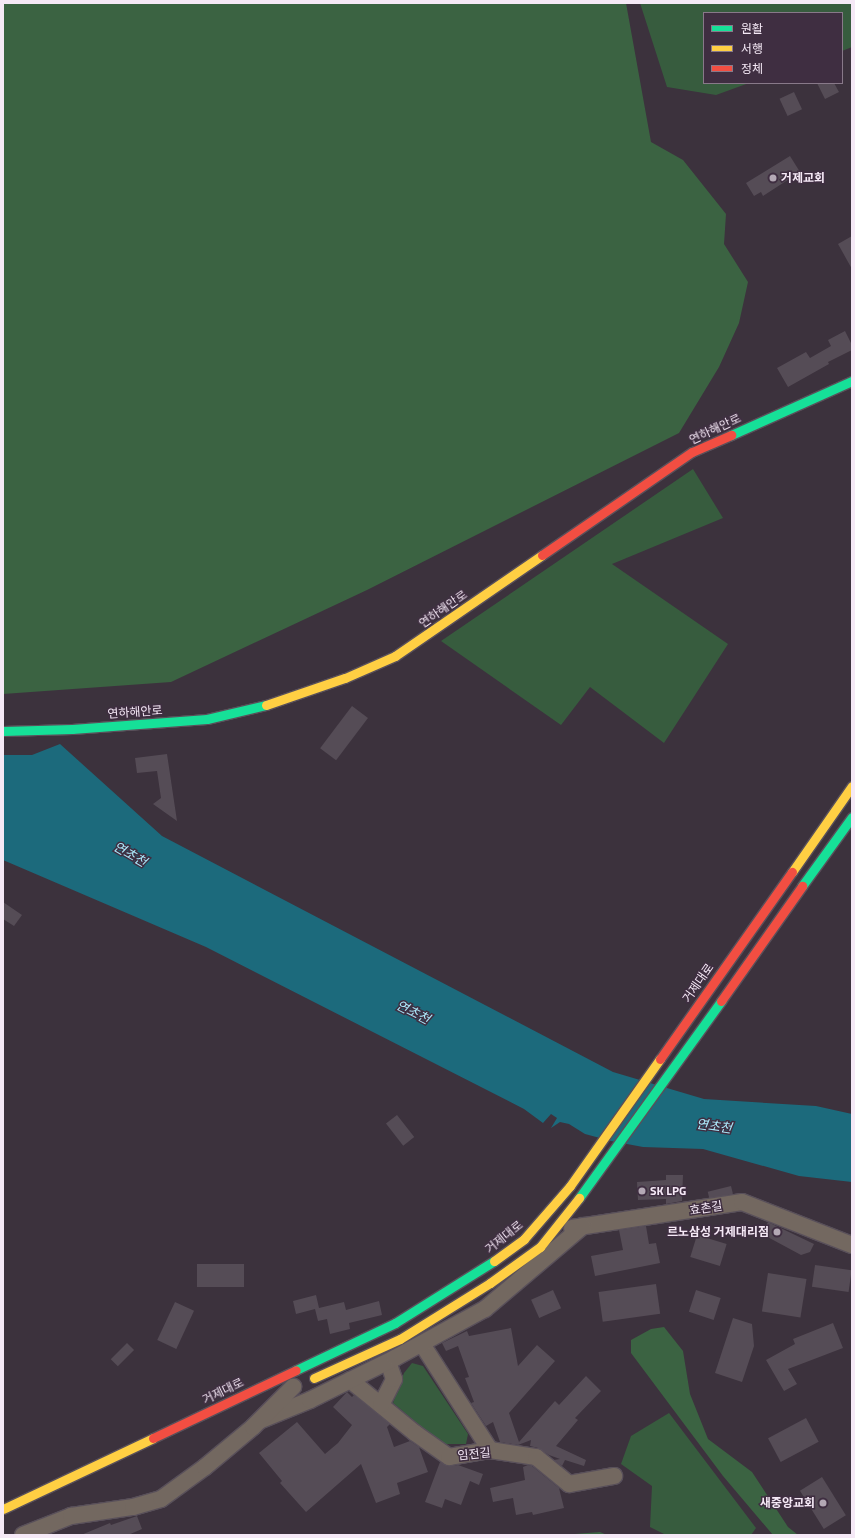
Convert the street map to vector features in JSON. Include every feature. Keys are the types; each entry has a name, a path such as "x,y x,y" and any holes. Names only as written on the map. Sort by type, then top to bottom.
{"main road":[{"name":"연하해안로","path":"3,731 72,729 207,719 266,705 346,678 395,656 692,452 852,381"},
{"name":"거제대로","path":"3,1510 395,1323 477,1273 524,1239 580,1171 852,786"},
{"path":"268,1399 400,1339 490,1283 540,1247 593,1180 852,817"}],"street":[{"name":"효촌길","path":"553,1231 742,1202 852,1246"},
{"path":"261,1420 310,1400 388,1362 485,1309 583,1226"},
{"path":"422,1344 490,1450"},
{"path":"381,1405 394,1379 388,1362"},
{"name":"임전길","path":"350,1380 415,1433 449,1457 490,1450 536,1457 570,1484 614,1476"},
{"path":"23,1535 71,1516 133,1507 161,1499 205,1467 261,1420 300,1384"}],"green space":[{"path":"3,3 626,3 651,142 683,160 726,214 724,244 748,282 739,323 719,367 679,433 367,590 171,682 3,694"},
{"path":"640,3 852,3 852,47 843,51 843,12 703,12 703,84 746,84 716,95 667,87"},
{"path":"693,469 723,518 612,564 728,644 664,743 590,687 561,725 441,641"},
{"path":"664,1327 683,1351 690,1394 708,1439 752,1472 788,1527 798,1535 773,1535 723,1476 631,1353 631,1340 651,1329"},
{"path":"412,1363 423,1366 468,1434 466,1444 442,1444 393,1403 404,1373"},
{"path":"669,1413 756,1528 751,1535 666,1535 650,1527 652,1486 621,1464 631,1436"},
{"path":"600,1532 607,1535 562,1535"}],"water":[{"name":"연초천","path":"60,744 162,836 613,1072 704,1099 816,1106 852,1114 852,1182 799,1176 703,1149 643,1147 611,1141 585,1134 569,1124 560,1122 551,1128 557,1118 551,1114 543,1123 524,1109 206,947 3,860 3,755 32,755"}],"building":[{"path":"818,84 835,84 839,92 825,99"},
{"path":"794,92 802,109 788,116 779,99"},
{"name":"거제교회","path":"790,156 800,172 763,196 761,192 754,196 746,183"},
{"path":"852,236 852,269 838,244"},
{"path":"845,331 852,345 852,350 828,362 829,364 788,387 777,368 806,352 810,358 831,346 828,340"},
{"path":"352,706 368,718 336,760 320,748"},
{"path":"167,754 177,821 153,804 161,798 157,771 137,773 135,758"},
{"path":"3,902 22,915 14,926 3,919"},
{"path":"397,1115 414,1137 403,1146 386,1124"},
{"path":"666,1175 683,1175 682,1201 666,1204 666,1199 638,1200 637,1182 666,1180"},
{"path":"731,1186 733,1194 710,1200 708,1192"},
{"path":"768,1222 814,1244 810,1252 801,1255 762,1234"},
{"path":"646,1226 649,1244 656,1243 660,1263 595,1276 591,1256 623,1250 619,1230"},
{"path":"697,1235 727,1244 720,1266 690,1257"},
{"path":"197,1264 244,1264 244,1287 197,1287"},
{"path":"815,1265 852,1270 849,1292 812,1287"},
{"path":"768,1273 807,1279 800,1318 762,1312"},
{"path":"656,1284 660,1314 603,1322 599,1292"},
{"path":"553,1290 561,1308 539,1318 531,1300"},
{"path":"696,1290 721,1298 714,1320 689,1312"},
{"path":"316,1295 319,1308 344,1302 346,1310 379,1301 382,1315 349,1323 350,1329 330,1334 327,1319 318,1321 315,1309 296,1314 293,1301"},
{"path":"175,1302 194,1311 176,1349 157,1340"},
{"path":"733,1318 752,1324 754,1346 742,1382 715,1373"},
{"path":"833,1323 843,1348 788,1369 797,1384 784,1391 766,1360 795,1344 793,1339"},
{"path":"511,1328 518,1366 537,1345 555,1361 509,1413 519,1442 555,1401 559,1405 586,1376 601,1391 575,1418 578,1420 556,1446 586,1460 584,1466 565,1460 562,1466 554,1460 560,1459 549,1455 538,1448 530,1446 531,1440 518,1445 500,1442 493,1422 486,1426 471,1403 474,1402 465,1378 469,1377 458,1346 446,1351 442,1343 467,1331 469,1336"},
{"path":"127,1343 134,1350 118,1366 111,1359"},
{"path":"347,1392 352,1397 354,1395 390,1424 387,1427 394,1447 410,1441 419,1447 428,1472 397,1483 400,1494 376,1503 361,1464 306,1512 280,1483 282,1481 259,1453 297,1422 325,1454 338,1443 352,1425 333,1407"},
{"path":"806,1418 819,1442 781,1462 768,1438"},
{"path":"440,1462 450,1466 458,1465 483,1474 479,1485 470,1481 461,1505 445,1499 442,1508 425,1502"},
{"path":"528,1465 532,1466 559,1488 564,1508 533,1515 532,1512 516,1515 513,1498 493,1502 490,1488 525,1480 523,1467"},
{"name":"새중앙교회","path":"822,1477 846,1515 824,1529 800,1491"},
{"path":"137,1516 142,1529 128,1535 81,1535 110,1523 111,1525"}],"traffic: fast":[{"path":"731,435 852,381"},
{"path":"3,731 72,729 207,719 266,705"},
{"path":"802,886 852,817"},
{"path":"579,1198 721,1001"},
{"path":"296,1370 395,1323 494,1261"}],"traffic: slow":[{"path":"266,705 345,678 395,656 542,555"},
{"path":"792,872 852,786"},
{"path":"494,1261 524,1239 570,1186 660,1059"},
{"path":"314,1378 400,1339 490,1283 540,1247 579,1198"},
{"path":"3,1509 153,1438"}],"traffic: jam":[{"path":"542,555 692,452 731,435"},
{"path":"660,1059 792,872"},
{"path":"721,1001 802,886"},
{"path":"153,1438 296,1370"}],"place":[{"name":"거제교회","path":"773,178"},
{"name":"SK LPG","path":"642,1191"},
{"name":"르노삼성 거제대리점","path":"777,1232"},
{"name":"새중앙교회","path":"823,1503"}]}
